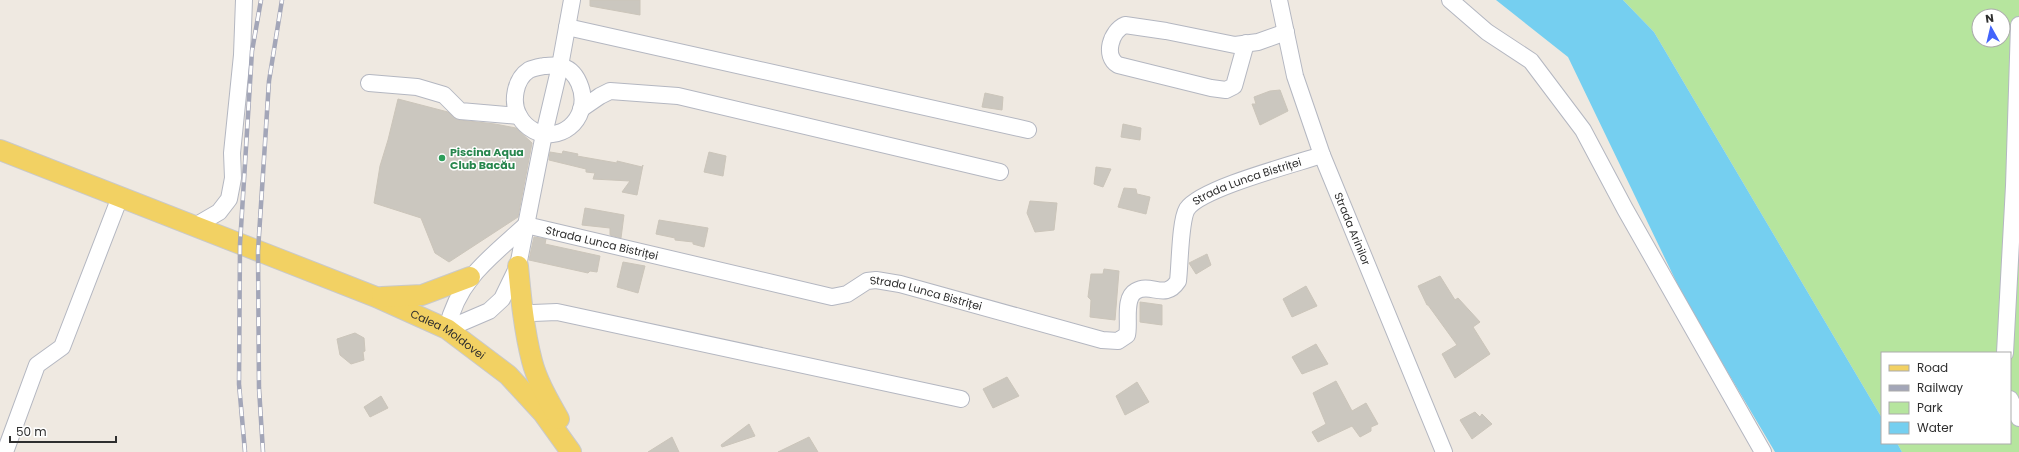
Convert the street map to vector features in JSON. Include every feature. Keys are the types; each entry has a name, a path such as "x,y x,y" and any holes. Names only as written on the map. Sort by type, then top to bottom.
{"main road":[{"name":"Calea Moldovei","path":"0,150 376,297 447,329 508,375 543,412 571,452"},
{"path":"518,266 522,316 532,362 548,399 578,452"},
{"path":"376,297 422,295 470,276"}],"street":[{"path":"195,226 219,212 229,199 233,178 232,153 242,54 244,0"},
{"path":"447,329 489,311 502,299 518,266 544,134 568,27 572,0"},
{"name":"Strada Arinilor","path":"1279,0 1295,76 1322,155 1444,452"},
{"path":"1450,0 1487,32 1531,61 1583,130 1625,209 1763,452"},
{"path":"2005,352 2014,186 2019,25"},
{"path":"1246,43 1234,86 1226,90 1211,88 1118,64 1112,61 1110,56 1111,45 1115,35 1120,28 1125,26 1166,31 1235,45 1246,43 1258,42 1286,32"},
{"path":"568,27 1028,130"},
{"path":"544,66 560,66 573,74 579,82 582,92 581,109 574,123 568,129 560,133 544,134 530,128 519,116 515,100 516,88 520,77 530,69 544,66"},
{"path":"369,83 417,87 444,95 460,111 519,116"},
{"path":"581,109 610,91 678,96 1000,172"},
{"name":"Strada Lunca Bistriței","path":"526,225 832,297 847,294 867,282 876,280 900,284 1102,340 1118,341 1127,335 1129,302 1132,293 1137,290 1146,289 1166,291 1174,288 1178,281 1183,227 1187,210 1197,199 1268,171 1322,155"},
{"path":"5,452 37,365 62,347 120,197"},
{"path":"447,329 456,300 470,276 526,225"},
{"path":"522,316 533,313 557,312 961,399"},
{"path":"2011,401 2019,418"}],"green space":[{"path":"1623,0 2019,0 2019,452 1902,452 1898,444 2011,444 2011,352 1881,352 1881,416 1654,32"}],"water":[{"path":"1496,0 1623,0 1654,32 1881,416 1881,444 1898,444 1902,452 1775,452 1686,302 1568,57"}],"building":[{"path":"590,0 640,0 640,15 590,6"},
{"path":"1280,90 1288,111 1260,125 1252,104 1256,104 1254,97 1270,91"},
{"path":"985,93 1003,97 1002,110 982,107"},
{"path":"398,99 448,112 459,120 516,128 532,143 518,217 449,262 435,253 421,218 374,203 380,166"},
{"path":"1123,124 1141,128 1140,140 1121,137"},
{"path":"563,151 578,154 577,156 617,163 617,161 642,167 643,165 637,195 622,192 630,181 593,179 595,173 586,172 586,169 549,160 550,152 562,154"},
{"path":"709,152 726,156 723,176 704,172"},
{"path":"1096,167 1111,169 1103,187 1094,184"},
{"path":"1124,188 1136,189 1137,194 1150,197 1146,214 1118,207"},
{"path":"1030,201 1057,203 1054,230 1035,232 1027,213"},
{"path":"585,208 624,215 621,238 610,235 610,228 582,225"},
{"path":"659,220 708,228 704,247 693,244 693,242 675,240 675,238 656,234"},
{"path":"534,237 546,239 545,244 600,256 597,272 590,271 588,273 529,260"},
{"path":"1207,254 1211,265 1196,274 1189,263"},
{"path":"623,262 645,266 638,293 617,287"},
{"path":"1104,269 1119,271 1115,320 1090,317 1091,300 1088,297 1091,274 1103,274"},
{"path":"1440,276 1455,300 1458,298 1480,322 1473,327 1490,354 1455,378 1442,354 1457,345 1427,305 1418,286"},
{"path":"1306,286 1317,306 1292,317 1283,299"},
{"path":"1140,302 1162,305 1162,325 1140,322"},
{"path":"355,333 364,338 364,360 351,364 340,355 337,339"},
{"path":"1316,344 1328,364 1302,374 1292,357"},
{"path":"1007,377 1019,396 993,408 983,389"},
{"path":"1336,381 1352,411 1366,403 1378,424 1371,427 1371,431 1360,437 1352,426 1318,442 1312,432 1326,424 1313,393"},
{"path":"1137,382 1149,402 1125,415 1116,396"},
{"path":"381,396 388,408 370,417 364,407"},
{"path":"1475,412 1480,417 1482,414 1492,424 1472,439 1460,420"},
{"path":"749,424 755,436 722,447 721,445"},
{"path":"672,437 679,452 648,452"},
{"path":"809,437 818,452 778,452"}],"railway":[{"path":"245,452 239,384 240,244 252,51 261,0"},
{"path":"263,452 259,388 258,251 269,81 282,0"}],"place":[{"name":"Piscina Aqua Club Bacău","path":"442,158"}]}
